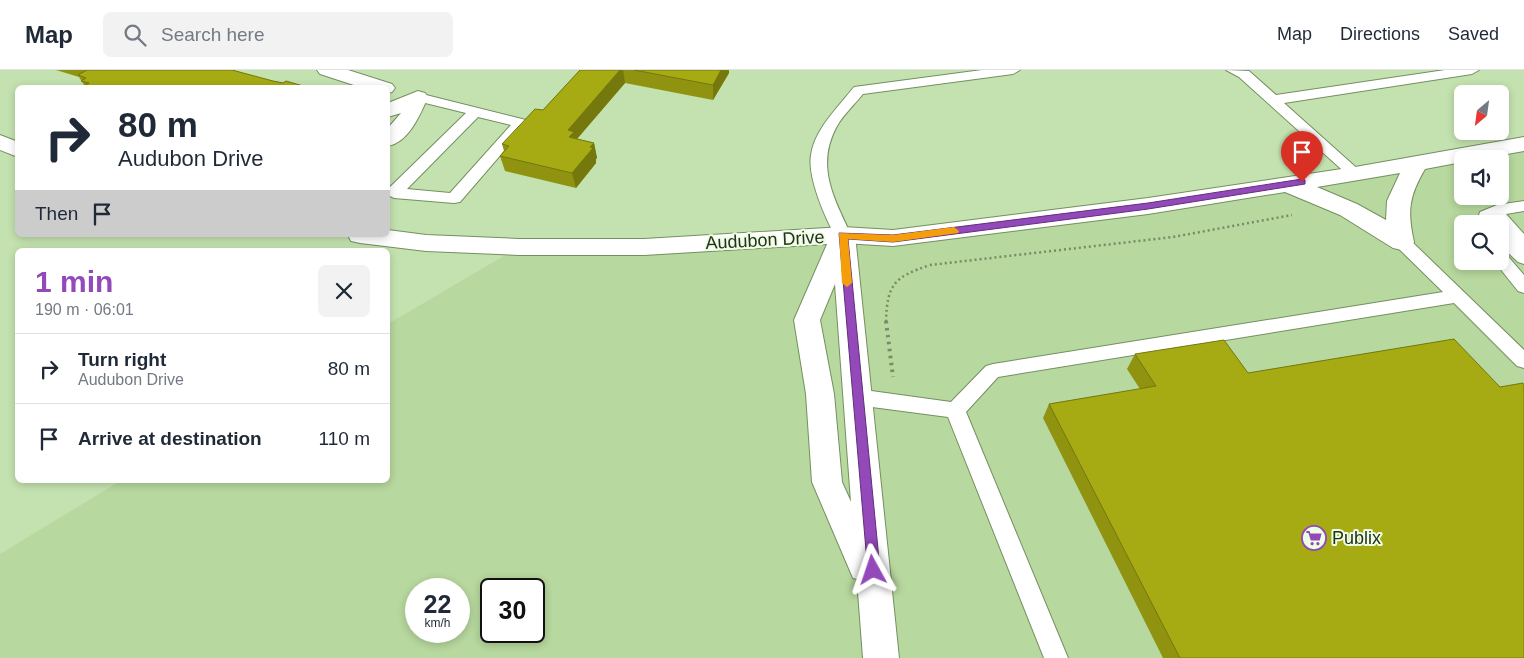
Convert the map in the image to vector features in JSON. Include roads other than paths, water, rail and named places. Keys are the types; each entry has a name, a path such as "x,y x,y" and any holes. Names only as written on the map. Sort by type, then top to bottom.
{"street":[{"path":"327,70 376,85"},
{"path":"390,89 418,97"},
{"path":"390,110 418,97"},
{"path":"390,138 408,120 418,97"},
{"path":"0,142 15,149"},
{"name":"Audubon Drive","path":"376,237 426,243 519,247 644,247 843,236 893,238 1148,206 1416,164 1524,144"},
{"path":"1402,242 1396,216 1398,195 1416,164"},
{"path":"1284,184 1323,196 1344,206 1364,216 1402,242"},
{"path":"843,236 881,658"},
{"path":"843,236 807,320 820,394 828,482 875,589"}],"lane":[{"path":"843,236 823,191 818,155 830,125 859,90 1014,70"},
{"path":"1273,100 1472,70"},
{"path":"1242,71 1355,174"},
{"path":"418,97 476,111 521,123 454,198 394,193 476,111"},
{"path":"1524,229 1503,214 1499,218 1524,243"},
{"path":"1402,242 1524,362"},
{"path":"1509,244 1524,258"},
{"path":"1509,269 1524,287"},
{"path":"955,410 994,371 1457,296"},
{"path":"857,397 955,410"},
{"path":"955,410 1056,658"}],"place":[{"name":"Publix","path":"1314,538"}]}
